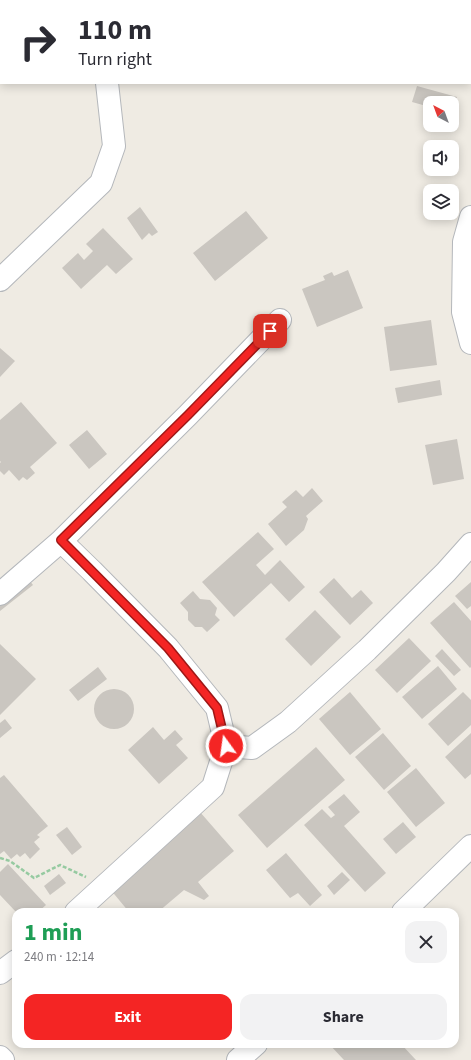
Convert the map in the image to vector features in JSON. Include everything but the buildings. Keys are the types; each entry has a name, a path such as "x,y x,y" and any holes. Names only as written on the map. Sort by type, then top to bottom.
{"street":[{"path":"0,280 101,183 114,146 106,84"},
{"path":"471,217 464,242 463,312 471,343"},
{"path":"0,594 61,540 188,415 280,320"},
{"path":"61,540 168,648 217,708 226,746 213,787 80,908"},
{"path":"226,746 252,748 288,722 367,650 446,572 471,544"},
{"path":"407,908 471,846"},
{"path":"0,973 12,964"},
{"path":"238,1060 252,1048"}],"path":[{"path":"0,858 10,861 34,878 60,865 87,878 106,884"}],"route":[{"path":"226,746 217,708 168,648 61,540 188,415 270,331"}]}
